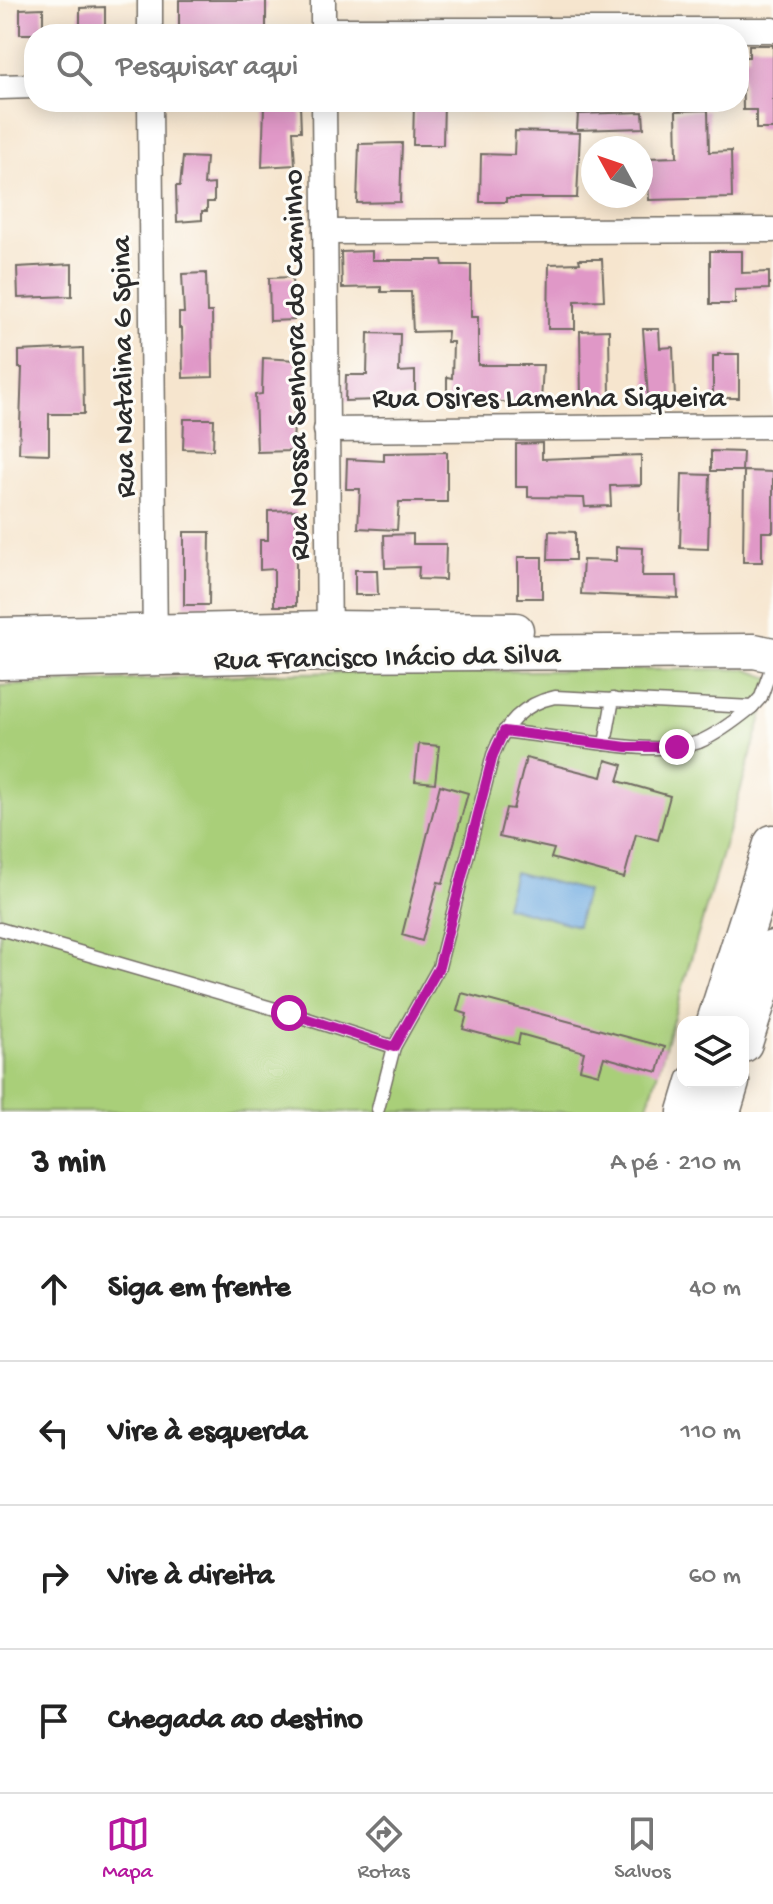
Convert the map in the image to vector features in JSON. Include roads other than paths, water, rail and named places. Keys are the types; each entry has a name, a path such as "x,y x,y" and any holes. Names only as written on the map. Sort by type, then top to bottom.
{"main road":[{"path":"718,1016 773,844"},
{"path":"749,1024 773,950"},
{"path":"687,1112 694,1088"},
{"path":"721,1112 728,1088"}],"street":[{"path":"150,0 150,24"},
{"path":"323,0 323,24"},
{"path":"749,30 773,30"},
{"path":"0,87 24,86"},
{"name":"Rua Natalina G Spina","path":"150,112 155,645"},
{"name":"Rua Nossa Senhora do Caminho","path":"324,112 329,641"},
{"path":"325,232 773,230"},
{"name":"Rua Osires Lamenha Siqueira","path":"326,430 773,426"},
{"path":"0,662 155,645 773,631"},
{"path":"0,635 155,645"},
{"name":"Rua Francisco Inácio da Silva","path":"329,641 754,651 773,655"}],"lane":[{"path":"504,731 605,744 677,747 699,742 752,707 761,697 773,663"},
{"path":"378,1109 394,1047 439,967 493,755 514,717 539,700 555,697 752,707"},
{"path":"605,744 613,699"},
{"path":"0,929 289,1013 394,1047"}],"water":[{"path":"514,872 586,891 577,926 505,906"}]}
